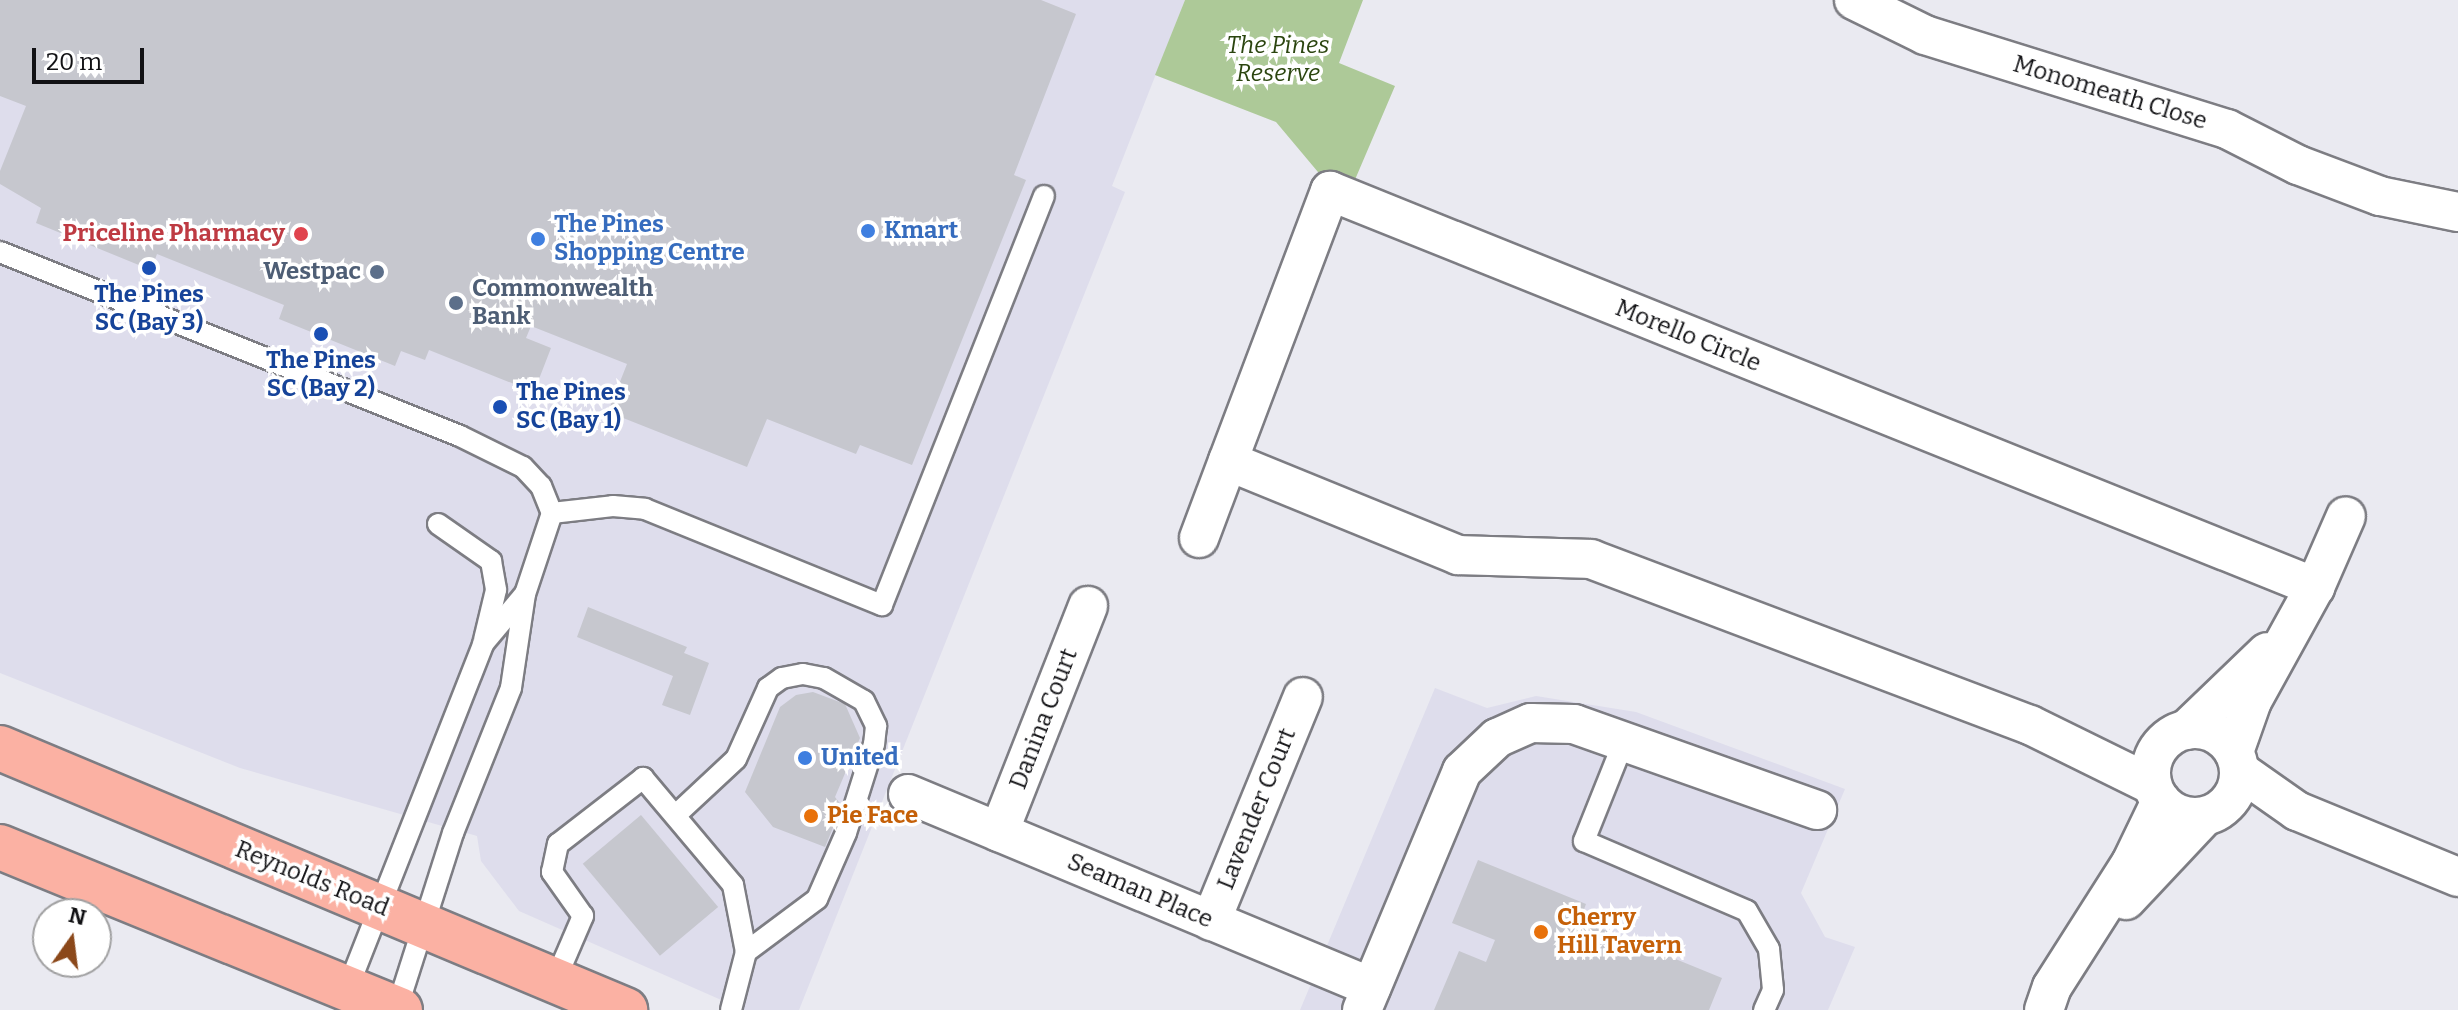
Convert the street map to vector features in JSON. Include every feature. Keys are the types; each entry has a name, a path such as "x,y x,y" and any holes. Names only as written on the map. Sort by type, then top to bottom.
{"main road":[{"name":"Reynolds Road","path":"0,748 625,1010"},
{"path":"0,847 344,1000 398,1010"}],"street":[{"name":"Monomeath Close","path":"1854,0 1925,35 2227,129 2298,165 2380,196 2458,212"},
{"name":"Morello Circle","path":"1199,538 1330,191 2315,587"},
{"path":"1228,461 1458,555 1591,559 2030,725 2157,793 2181,815 2226,785"},
{"path":"2081,939 2124,903 2226,785 2286,634 2315,587 2346,516"},
{"name":"Danina Court","path":"999,832 1088,606"},
{"path":"2044,1010 2081,939 2131,863 2157,793 2152,762 2175,736 2286,634"},
{"name":"Lavender Court","path":"1211,921 1303,697"},
{"path":"1366,999 1462,771 1497,738 1531,723 1574,724 1817,810"},
{"path":"2030,725 2128,747 2175,736 2214,733 2226,785"},
{"path":"2226,785 2297,811 2452,880"},
{"name":"Seaman Place","path":"908,794 1211,921 1366,999"}],"lane":[{"path":"552,513 613,506 645,509 882,605 1044,196"},
{"path":"0,252 496,452 523,467 541,486 552,513 525,594 511,688 424,925 398,1010"},
{"path":"344,1000 377,906 483,644 496,590 491,561 438,524"},
{"path":"483,644 525,594"},
{"path":"678,813 736,759 768,688 782,678 803,674 824,678 864,701 876,726 874,744 846,833 817,899 746,952"},
{"path":"1624,741 1584,841 1747,911 1769,949 1773,990 1764,1010"},
{"path":"555,981 583,916 552,872 558,844 643,778 678,813 733,885 746,952 731,1010"}],"shaded area":[{"path":"0,0 1185,0 1112,186 1125,192 799,1010 744,1010 519,911 481,861 477,836 240,768 0,673"},
{"path":"1435,688 1487,708 1536,696 1636,712 1845,789 1801,893 1825,937 1855,947 1828,1010 1300,1010"}],"green space":[{"name":"The Pines Reserve","path":"1185,0 1363,0 1339,63 1395,86 1351,189 1323,178 1276,122 1155,75"}],"building":[{"name":"The Pines Shopping Centre","path":"0,0 1041,0 1076,14 1014,175 1026,180 912,465 860,445 856,454 767,419 747,467 608,412 627,364 531,326 526,338 551,348 534,392 429,350 425,360 401,351 395,366 279,319 284,305 157,254 151,270 36,223 41,208 0,184 0,171 26,106 0,96"},
{"path":"588,607 687,647 684,653 709,663 690,715 662,705 673,676 577,637"},
{"path":"813,692 845,704 860,738 835,797 842,806 825,847 773,827 745,792 780,707 796,695"},
{"path":"641,815 718,907 660,956 583,864"},
{"name":"Cherry Hill Tavern","path":"1478,860 1586,904 1580,920 1722,978 1709,1010 1434,1010 1459,951 1486,962 1495,940 1452,923"}],"place":[{"name":"Kmart","path":"868,231"},
{"name":"Priceline Pharmacy","path":"301,234"},
{"name":"The Pines Shopping Centre","path":"538,239"},
{"name":"The Pines SC (Bay 3)","path":"149,268"},
{"name":"Westpac","path":"377,272"},
{"name":"Commonwealth Bank","path":"456,303"},
{"name":"The Pines SC (Bay 2)","path":"321,334"},
{"name":"The Pines SC (Bay 1)","path":"500,407"},
{"name":"United","path":"805,758"},
{"name":"Pie Face","path":"811,816"},
{"name":"Cherry Hill Tavern","path":"1541,932"}]}
